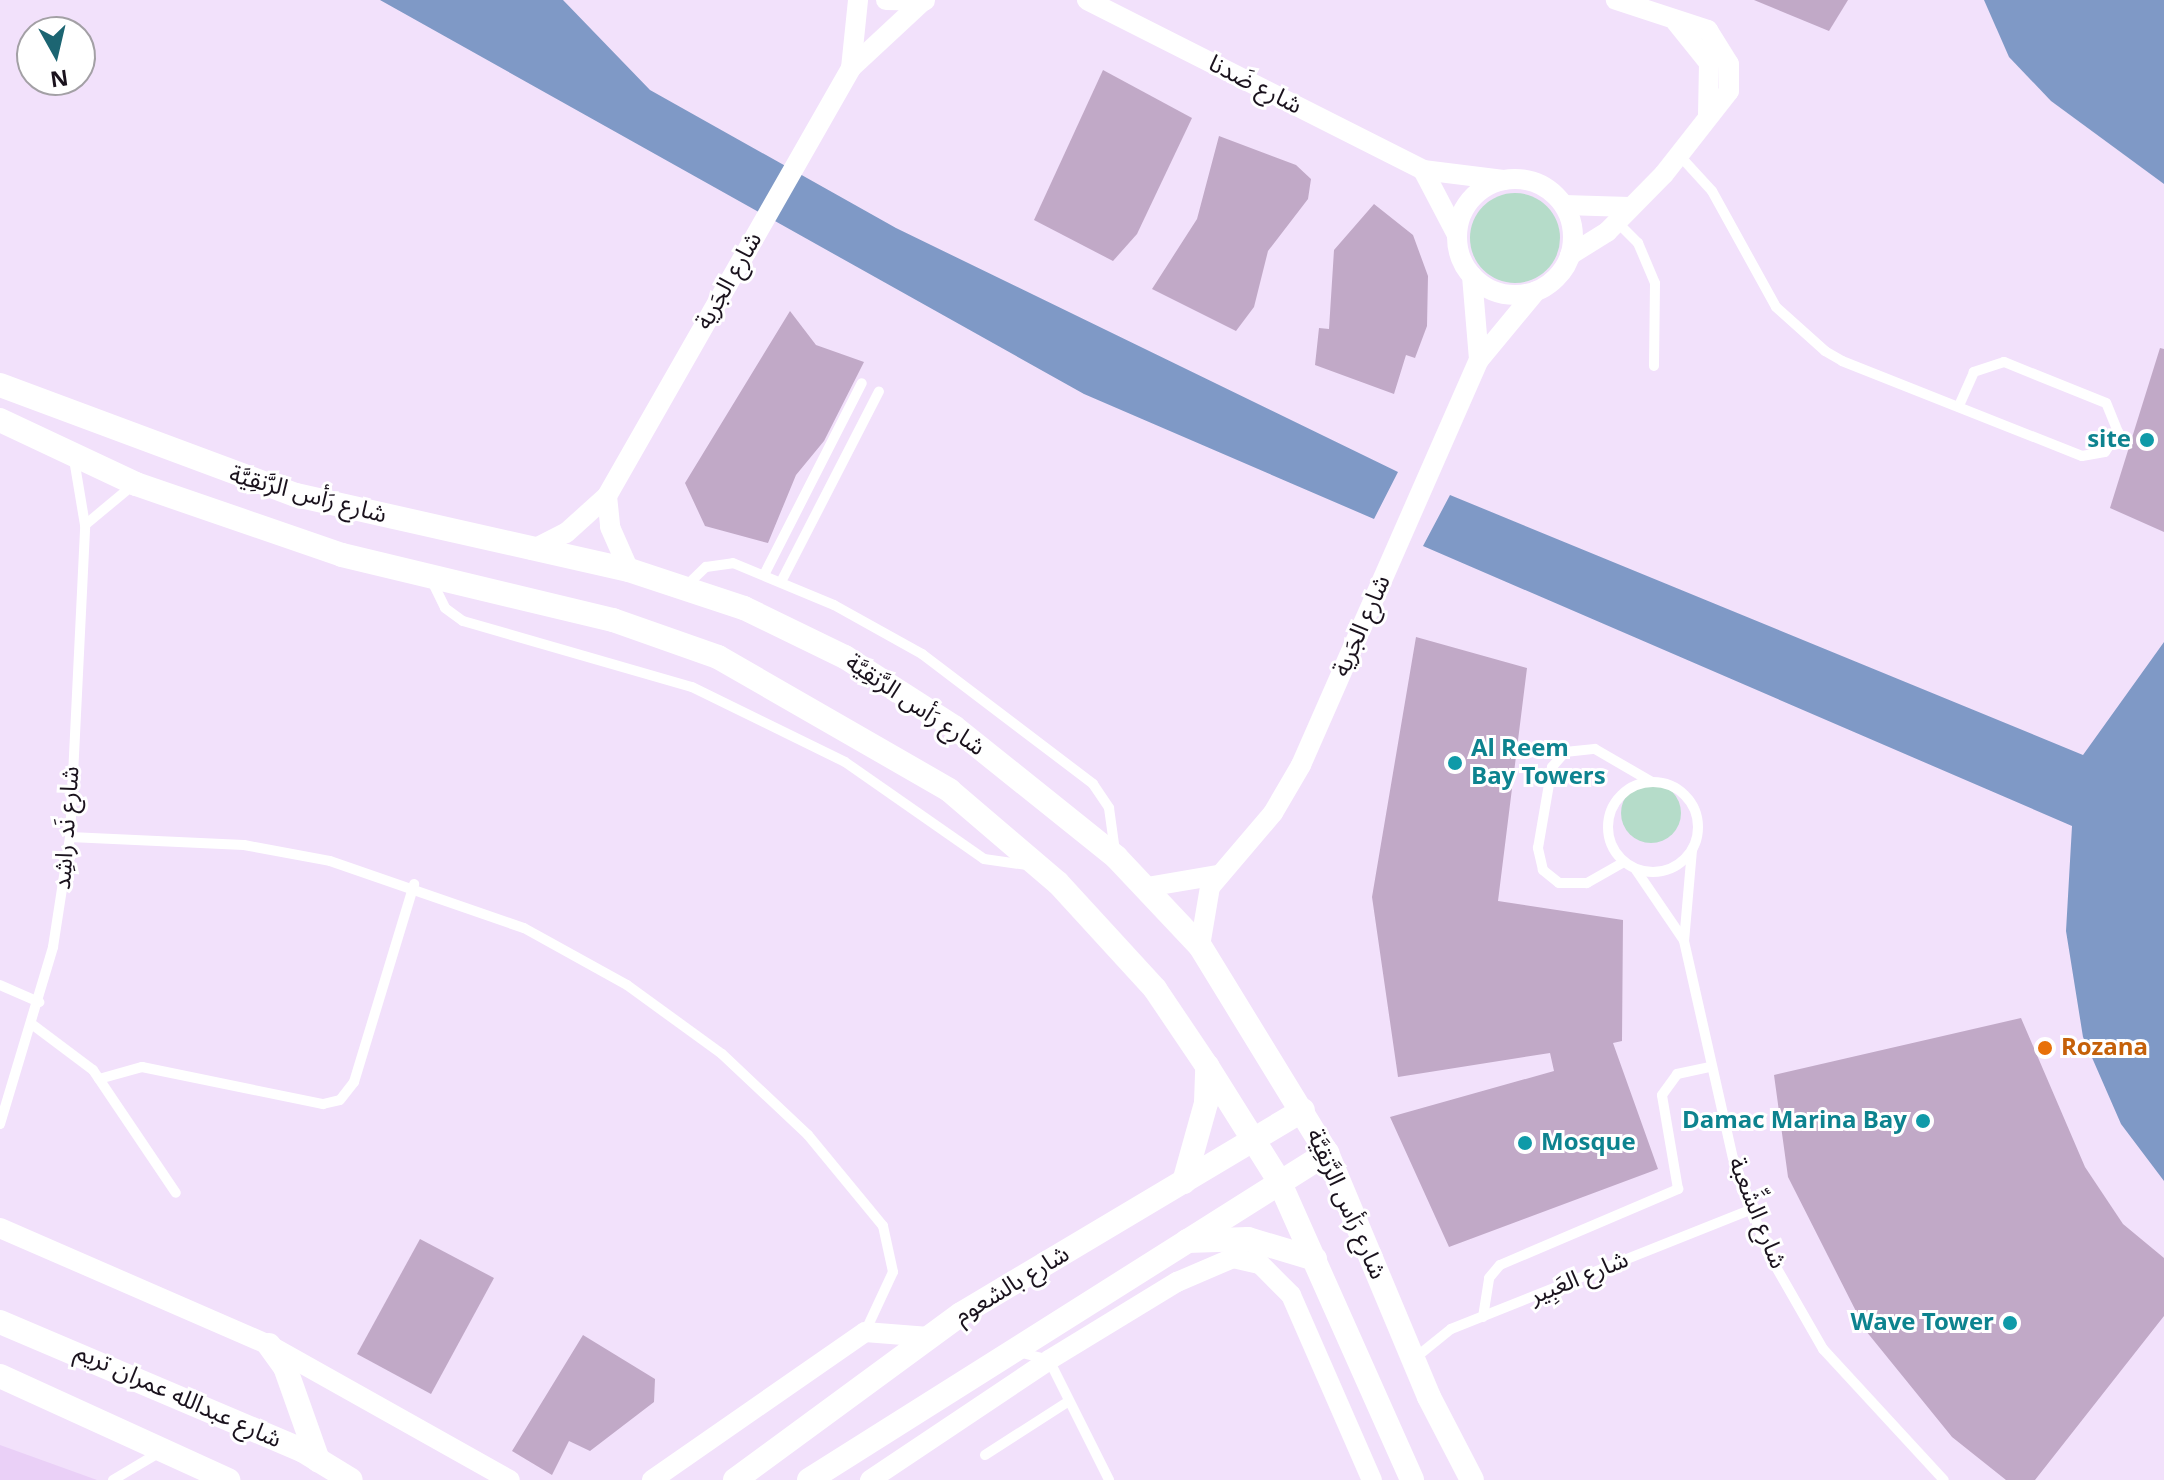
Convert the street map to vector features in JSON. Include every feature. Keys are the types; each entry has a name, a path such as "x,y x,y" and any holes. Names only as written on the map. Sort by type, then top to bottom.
{"street":[{"name":"شارع الجَرية","path":"851,68 858,0"},
{"path":"886,0 925,1"},
{"name":"شارع ضَدنا","path":"1087,0 1423,170 1503,180"},
{"path":"1423,170 1457,235 1472,276 1508,295 1536,291 1570,255 1623,215 1680,156 1705,123 1713,94 1709,63 1694,37 1670,18 1616,0"},
{"name":"شارع الجَرية","path":"532,550 566,533 607,496 851,68 925,1"},
{"path":"1457,235 1465,206 1503,180 1537,183 1564,205 1623,215"},
{"path":"1564,205 1570,255"},
{"name":"شارع الجَرية","path":"1472,276 1479,360"},
{"name":"شارع الجَرية","path":"1200,946 1201,916 1217,875 1288,789 1479,360 1536,291"},
{"name":"شارع رَأس الرَّنقِيَّة","path":"0,385 296,495 629,570 684,588 845,657 954,727 1116,857 1200,946 1327,1153 1413,1359 1472,1480"},
{"name":"شارع رَأس الرَّنقِيَّة","path":"0,420 136,484 342,555 613,620 718,657 949,790 1037,865 1155,989 1256,1139 1315,1259 1412,1480"},
{"path":"607,496 610,527 629,570"},
{"path":"1147,887 1217,875"},
{"path":"1184,1182 1206,1103 1207,1066"},
{"name":"شارع بالشعوم","path":"735,1480 929,1337 1303,1110"},
{"path":"809,1480 1180,1242 1327,1153"},
{"path":"0,1228 269,1345 438,1428 492,1461 510,1480"},
{"path":"1180,1242 1248,1239 1315,1259"},
{"path":"870,1480 1049,1360 1215,1262 1260,1264 1291,1295 1372,1480"},
{"name":"شارع عبدالله عمران تريم","path":"0,1322 318,1460 351,1480"},
{"path":"652,1480 865,1332 929,1337"},
{"path":"269,1345 285,1367 318,1460"},
{"path":"0,1376 228,1480"}],"lane":[{"path":"1680,156 1712,191 1762,287 1793,326 1842,361 2082,456 2105,452 2118,432 2106,403 2004,362 1974,372 1959,406"},
{"path":"1623,215 1655,283 1654,366"},
{"path":"765,573 862,383"},
{"path":"782,580 879,391"},
{"name":"شارع نَد راشِد","path":"0,1124 39,1002 70,837 85,525 73,457"},
{"path":"85,525 136,484"},
{"path":"684,588 715,564 765,573 922,654 1072,765 1109,808 1116,857"},
{"path":"431,577 438,599 463,621 692,687 845,762 984,859 1037,865"},
{"path":"1624,862 1587,883 1559,883 1543,870 1538,848 1552,767 1565,752 1595,749 1652,782 1678,790 1695,811 1692,850 1673,867 1636,869 1624,862 1609,839 1610,813 1626,791 1652,782"},
{"path":"70,837 244,845 414,884 524,928 627,985 722,1054 808,1135 891,1240 889,1288 865,1332"},
{"name":"شارع الشِّعبة","path":"1692,850 1684,941 1710,1067 1752,1209 1823,1349 1944,1480"},
{"name":"شارع الشِّعبة","path":"1636,869 1684,941"},
{"path":"99,1079 142,1067 323,1104 340,1100 354,1082 414,884"},
{"path":"0,985 39,1002"},
{"path":"33,1025 76,1052 99,1079 176,1193"},
{"path":"1483,1317 1489,1278 1500,1265 1678,1189 1662,1095 1677,1074 1710,1067"},
{"name":"شارع العَبِير","path":"1413,1359 1437,1338 1483,1317 1752,1209"},
{"path":"1009,1350 1049,1360 1066,1403 1109,1480"},
{"path":"985,1455 1066,1403"},
{"path":"113,1480 163,1450"}],"shaded area":[{"path":"0,1445 97,1480 0,1480"}],"green space":[{"path":"1515,193 1532,197 1547,206 1556,221 1560,238 1556,255 1547,270 1532,279 1515,283 1498,279 1483,270 1474,255 1470,238 1474,221 1483,206 1498,197"},
{"path":"1651,783 1662,785 1672,792 1679,802 1679,824 1672,834 1662,841 1651,843 1640,841 1630,834 1623,824 1621,813 1623,802 1630,792 1640,785"}],"water":[{"path":"380,0 563,0 650,90 896,228 1398,472 1374,519 1084,394"},
{"path":"1984,0 2164,0 2164,184 2051,101 2009,57"},
{"path":"1450,495 2083,755 2164,642 2164,1181 2121,1124 2083,1037 2066,931 2072,826 1423,546"}],"building":[{"path":"1754,0 1848,0 1829,31"},
{"path":"1103,70 1192,118 1137,234 1113,261 1034,220"},
{"path":"1219,136 1296,165 1311,179 1308,199 1268,251 1254,307 1236,331 1152,289 1197,219"},
{"path":"1374,204 1413,235 1428,276 1427,326 1415,358 1406,355 1394,394 1315,365 1319,328 1329,329 1334,250"},
{"path":"790,311 816,345 864,362 824,441 796,475 768,543 705,526 685,483"},
{"name":"site","path":"2160,348 2164,349 2164,532 2110,508"},
{"name":"Al Reem Bay Towers","path":"1416,637 1527,668 1498,901 1623,920 1622,1041 1613,1043 1658,1169 1449,1247 1390,1117 1554,1071 1550,1053 1398,1077 1372,897"},
{"path":"2021,1018 2085,1167 2123,1224 2164,1258 2164,1316 2035,1480 2006,1480 1952,1437 1866,1331 1788,1177 1774,1075"},
{"path":"420,1239 494,1278 431,1394 357,1354"},
{"path":"583,1335 655,1379 654,1402 590,1451 569,1441 552,1475 512,1451"}],"place":[{"name":"site","path":"2147,440"},
{"name":"Al Reem Bay Towers","path":"1455,763"},
{"name":"Rozana","path":"2045,1048"},
{"name":"Damac Marina Bay","path":"1923,1121"},
{"name":"Mosque","path":"1525,1143"},
{"name":"Wave Tower","path":"2010,1323"}]}
